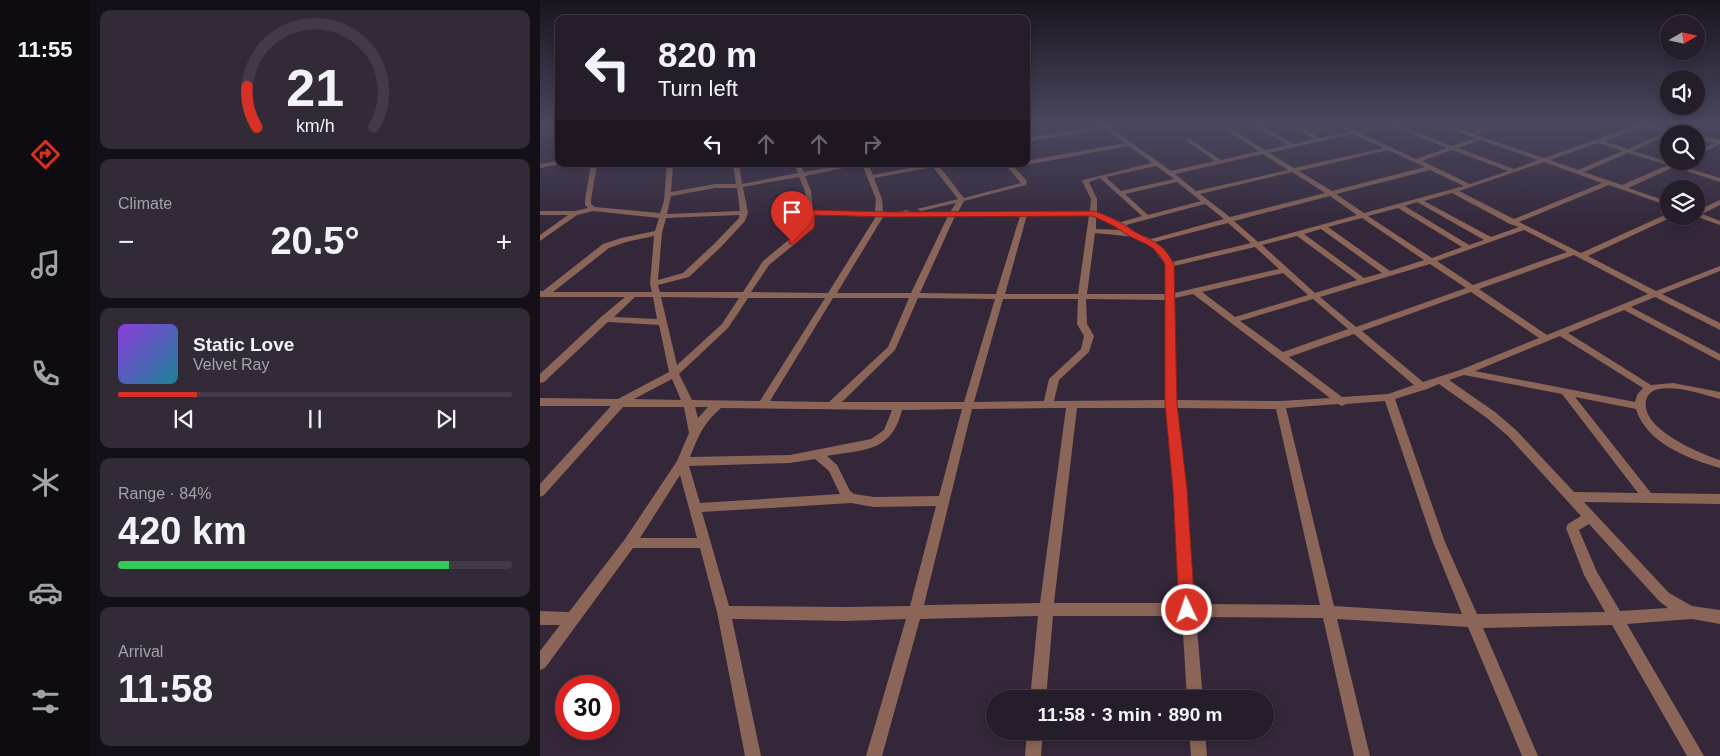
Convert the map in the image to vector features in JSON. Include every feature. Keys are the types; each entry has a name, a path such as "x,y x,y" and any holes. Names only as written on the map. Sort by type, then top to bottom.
{"street":[{"path":"1030,162 1046,159"},
{"path":"1151,159 1229,220 1314,296 1423,387"},
{"path":"1216,159 1220,162"},
{"path":"1170,173 1234,159"},
{"path":"1275,159 1331,194 1546,338"},
{"path":"1195,193 1340,159"},
{"path":"1413,159 1470,186"},
{"path":"1416,161 1421,159"},
{"path":"1482,159 1512,170"},
{"path":"1537,159 1660,201"},
{"path":"1170,264 1257,244 1453,191 1547,159"},
{"path":"1577,173 1608,159"},
{"path":"540,166 555,164"},
{"path":"1048,406 1054,379 1086,350 1089,336 1082,324 1082,297 1092,231 1094,196 1084,183 1101,176 1158,164"},
{"path":"593,209 588,205 588,200 594,167"},
{"path":"670,167 668,195 658,234 654,284 661,322 674,373 688,403 692,415 694,433"},
{"path":"654,284 680,278 696,268 738,224 744,213 737,167"},
{"path":"540,492 620,403 674,373 706,346 725,326 766,263 812,226 808,191 799,167"},
{"path":"668,195 715,186 740,186 842,167"},
{"path":"763,404 880,214 879,199 866,167"},
{"path":"871,177 920,167"},
{"path":"937,167 962,200"},
{"path":"900,214 1024,184 1025,182 1011,167"},
{"path":"1150,241 1430,168"},
{"path":"1622,188 1665,170"},
{"path":"1687,170 1720,180"},
{"path":"1101,176 1147,217"},
{"path":"1120,193 1178,180"},
{"path":"1513,222 1608,183"},
{"path":"1453,191 1720,327"},
{"path":"832,405 892,348 914,296 953,214 962,200"},
{"path":"1418,200 1490,240"},
{"path":"1120,224 1206,202"},
{"path":"1720,202 1696,214 1720,223"},
{"path":"1399,205 1469,248"},
{"path":"540,213 575,213 593,209 664,216 744,213"},
{"path":"540,239 575,213"},
{"path":"811,213 1093,213 1120,224 1130,232 1150,241 1165,255 1170,264 1171,404 1180,489 1187,610 1194,690"},
{"path":"874,756 915,613 968,406 1024,213"},
{"path":"1282,356 1354,329 1576,255 1660,219"},
{"path":"1322,226 1388,273"},
{"path":"1234,320 1430,261 1524,228"},
{"path":"1092,231 1130,232"},
{"path":"1298,233 1363,281"},
{"path":"542,295 606,246 624,240 658,234"},
{"path":"540,402 1072,406 1171,404 1280,405 1342,402 1389,396 1423,387 1720,268"},
{"path":"542,295 831,294 1169,297 1286,270"},
{"path":"1195,291 1342,402"},
{"path":"540,380 633,294"},
{"path":"1623,306 1720,358"},
{"path":"604,319 661,322"},
{"path":"1560,332 1651,388"},
{"path":"1463,372 1640,406"},
{"path":"1441,380 1512,433 1664,597 1691,613"},
{"path":"1720,396 1691,387 1675,385 1651,388 1640,399 1644,418 1671,442 1691,453 1720,464"},
{"path":"1565,391 1649,499"},
{"path":"1389,396 1440,542 1530,756"},
{"path":"540,663 571,619 630,543 682,462 694,433 703,418 718,404"},
{"path":"1280,405 1362,756"},
{"path":"682,462 790,459 874,443 885,438 891,429 898,406"},
{"path":"1039,690 1046,609 1072,406"},
{"path":"818,454 833,468 846,494 851,498"},
{"path":"682,462 724,612 753,756"},
{"path":"1573,497 1720,499"},
{"path":"695,508 851,498 874,502 943,501"},
{"path":"1591,517 1572,528 1591,575 1696,756"},
{"path":"630,543 705,543"},
{"path":"724,612 846,614 1046,609 1187,610 1328,612 1473,621 1615,618 1691,613 1720,617"},
{"path":"540,618 571,619"},
{"path":"1033,756 1034,740"},
{"path":"1198,740 1199,756"}],"route":[{"path":"792,242 812,226 811,213 892,215 1093,213 1120,224 1130,232 1150,241 1165,255 1170,264 1171,404 1180,489 1187,610"}]}
